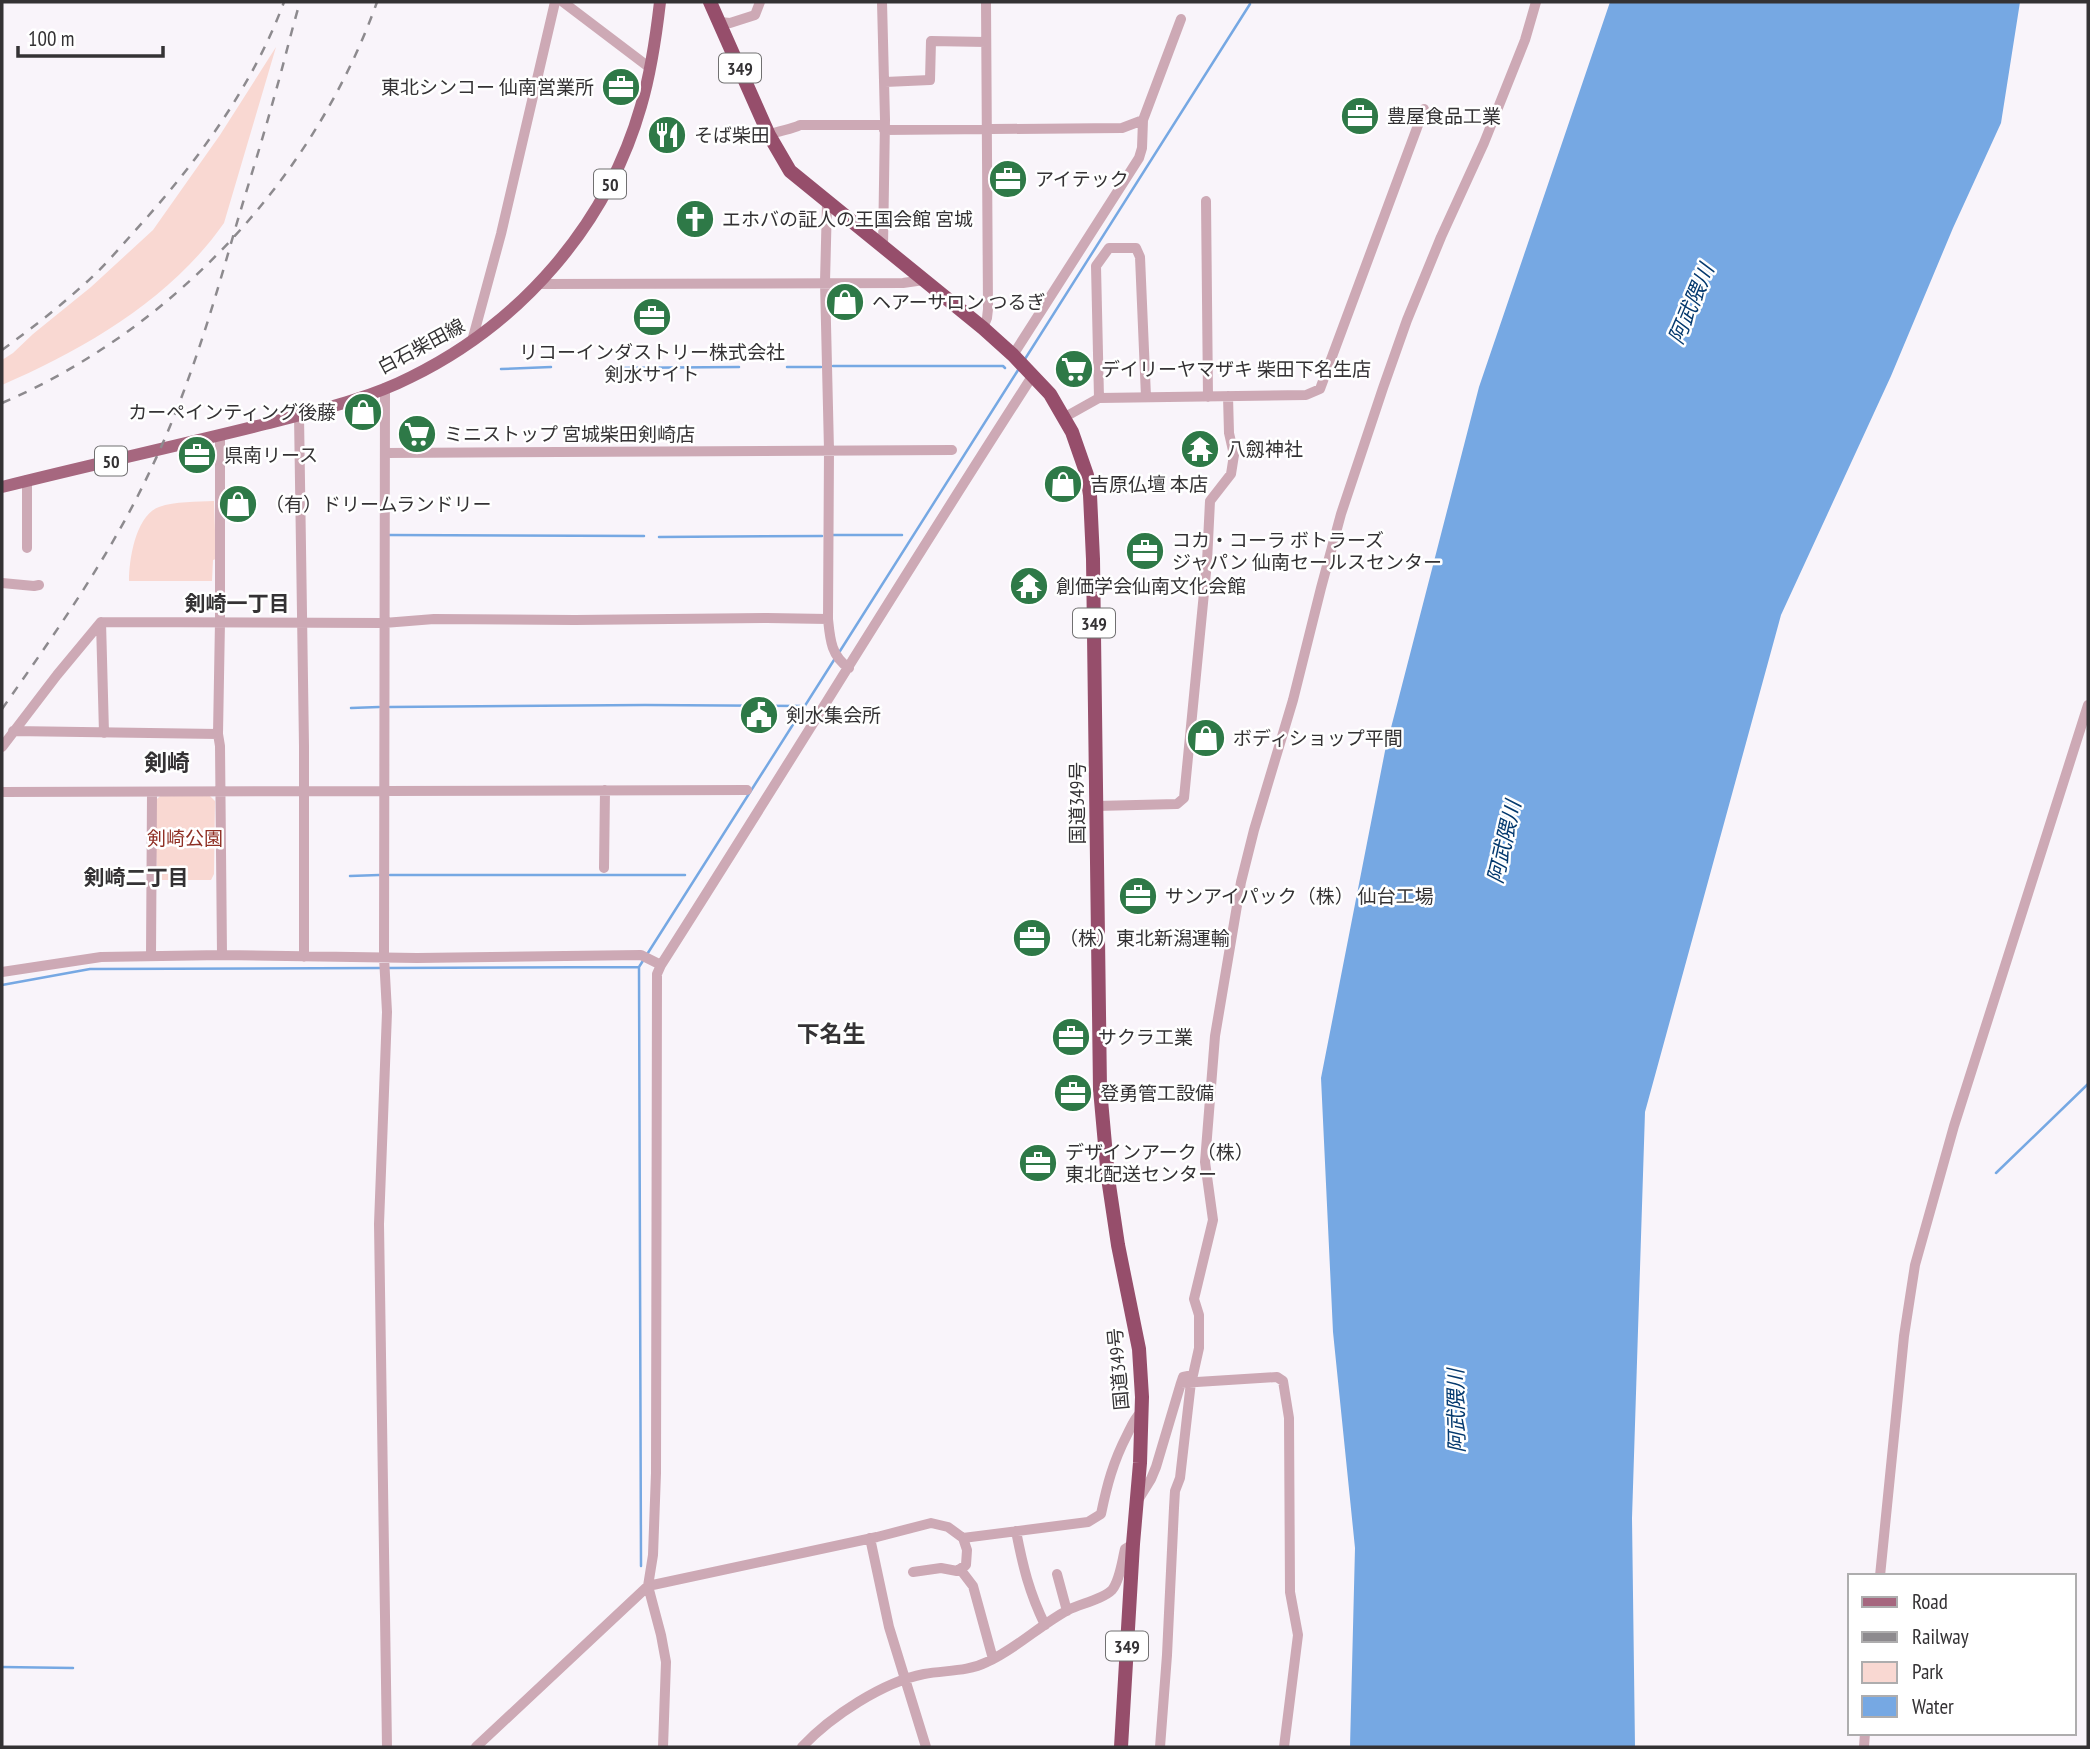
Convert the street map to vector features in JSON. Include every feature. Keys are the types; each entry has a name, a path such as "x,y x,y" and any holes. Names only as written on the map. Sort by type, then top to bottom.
{"highway":[{"name":"国道349号","path":"710,2 769,135 790,171 983,328 1031,373 1050,394 1065,417 1078,446 1090,495 1102,1119 1114,1219 1139,1349 1142,1411 1121,1747"}],"main road":[{"name":"白石柴田線","path":"2,487 299,415 385,388 410,378 493,327 540,284 596,210 635,125 650,68 660,2"}],"street":[{"path":"472,342 501,234 555,2"},
{"path":"563,2 650,68"},
{"path":"720,22 730,23 755,15 760,2"},
{"path":"882,2 885,82 883,247"},
{"path":"983,328 988,309 986,2"},
{"path":"1160,1747 1175,1491 1180,1478 1186,1382 1183,1377 1193,1375 1199,1348 1199,1315 1194,1299 1213,1220 1205,1162 1215,1036 1241,882 1293,699 1341,514 1383,388 1407,320 1484,143 1525,40 1536,2"},
{"path":"1015,357 1139,158 1143,120 1181,19"},
{"path":"885,82 930,80 931,41 986,42"},
{"path":"1065,417 1099,398 1307,395 1320,388 1424,109"},
{"path":"769,135 800,125 986,130 1122,128 1143,120"},
{"path":"1206,201 1208,397"},
{"path":"827,203 825,282 829,450 828,619 830,646 847,667"},
{"path":"1099,398 1096,266 1109,248 1136,248 1140,257 1146,397"},
{"path":"540,284 903,283 924,280"},
{"path":"663,1747 666,1662 648,1586 653,1556 656,1474 658,964 1031,373"},
{"path":"385,388 387,1012 379,1224 387,1747"},
{"path":"1097,806 1177,804 1184,798 1207,562 1210,501 1231,474 1234,455 1229,433 1228,396"},
{"path":"299,415 304,957"},
{"path":"220,435 218,734 222,955"},
{"path":"386,453 952,450"},
{"path":"27,480 27,548"},
{"path":"2,583 39,585"},
{"path":"101,622 384,623 434,619 828,619"},
{"path":"2,747 101,622"},
{"path":"101,622 104,733"},
{"path":"1880,1574 1915,1265 1954,1126 2088,705"},
{"path":"13,731 218,734"},
{"path":"604,868 606,790"},
{"path":"2,792 747,790"},
{"path":"151,956 152,793"},
{"path":"2,972 92,957 222,955 385,963 641,955 658,964"},
{"path":"1186,1382 1277,1377 1285,1384 1289,1418 1290,1592 1298,1635 1284,1747"},
{"path":"1136,1501 1151,1479 1186,1382"},
{"path":"963,1538 1088,1522 1101,1514 1108,1477 1135,1418 1142,1411"},
{"path":"477,1747 648,1586 870,1538 931,1522 948,1527 963,1538 967,1550 966,1565 957,1571 941,1568 914,1572"},
{"path":"1016,1531 1030,1589 1045,1625"},
{"path":"870,1538 889,1627 926,1747"},
{"path":"802,1747 817,1731 878,1692 905,1679 966,1670 993,1659 1067,1611 1108,1593 1116,1583 1125,1549 1133,1544"},
{"path":"960,1569 973,1586 993,1659"},
{"path":"1057,1574 1067,1611"}],"green space":[{"path":"276,47 224,223 203,250 179,275 124,319 64,355 2,385 2,360 91,287 153,230 220,135"},
{"path":"214,501 216,559 213,560 212,581 129,581 135,539 139,528 151,512 172,504"},
{"name":"剣崎公園","path":"208,794 215,801 214,874 211,880 161,880 157,875 154,802 160,796"}],"water":[{"name":"阿武隈川","path":"1610,2 2020,2 2001,123 1953,228 1891,376 1781,615 1645,1112 1632,1518 1635,1747 1350,1747 1355,1548 1333,1332 1321,1078 1385,751 1479,387"}],"waterway":[{"path":"1025,359 1250,4"},
{"path":"833,366 1005,368"},
{"path":"501,369 551,367"},
{"path":"608,368 739,367"},
{"path":"787,367 821,367"},
{"path":"840,651 1020,367"},
{"path":"388,535 644,536"},
{"path":"833,535 902,535"},
{"path":"659,537 822,536"},
{"path":"641,1566 639,967 834,660"},
{"path":"390,707 805,706"},
{"path":"351,708 379,707"},
{"path":"350,876 379,875"},
{"path":"390,875 685,875"},
{"path":"387,968 639,967"},
{"path":"2,985 90,969 380,968"},
{"path":"1996,1173 2088,1084"},
{"path":"2,1667 73,1668"}],"railway":[{"path":"2,350 52,312 95,274 156,207 200,153 256,65 284,2"},
{"path":"2,709 100,563 164,441 208,320 300,2"},
{"path":"2,403 65,372 124,334 180,290 230,241 276,187 316,128 350,67 377,2"}],"place":[{"name":"東北シンコー 仙南営業所","path":"621,87"},
{"name":"豊屋食品工業","path":"1360,116"},
{"name":"そば柴田","path":"667,135"},
{"name":"アイテック","path":"1008,179"},
{"name":"エホバの証人の王国会館 宮城","path":"695,219"},
{"name":"ヘアーサロン つるぎ","path":"845,302"},
{"name":"リコーインダストリー株式会社 剣水サイト","path":"652,317"},
{"name":"デイリーヤマザキ 柴田下名生店","path":"1074,369"},
{"name":"カーペインティング後藤","path":"363,412"},
{"name":"ミニストップ 宮城柴田剣崎店","path":"417,434"},
{"name":"八劔神社","path":"1200,449"},
{"name":"県南リース","path":"197,455"},
{"name":"吉原仏壇 本店","path":"1063,484"},
{"name":"（有）ドリームランドリー","path":"238,504"},
{"name":"コカ・コーラ ボトラーズ ジャパン 仙南セールスセンター","path":"1145,551"},
{"name":"創価学会仙南文化会館","path":"1029,586"},
{"name":"剣水集会所","path":"759,715"},
{"name":"ボディショップ平間","path":"1206,738"},
{"name":"サンアイパック（株） 仙台工場","path":"1138,896"},
{"name":"（株）東北新潟運輸","path":"1032,938"},
{"name":"サクラ工業","path":"1071,1037"},
{"name":"登勇管工設備","path":"1073,1093"},
{"name":"デザインアーク（株） 東北配送センター","path":"1038,1163"}],"district":[{"name":"剣崎一丁目","path":"237,603"},
{"name":"剣崎","path":"167,762"},
{"name":"剣崎二丁目","path":"136,877"},
{"name":"下名生","path":"831,1033"}]}
